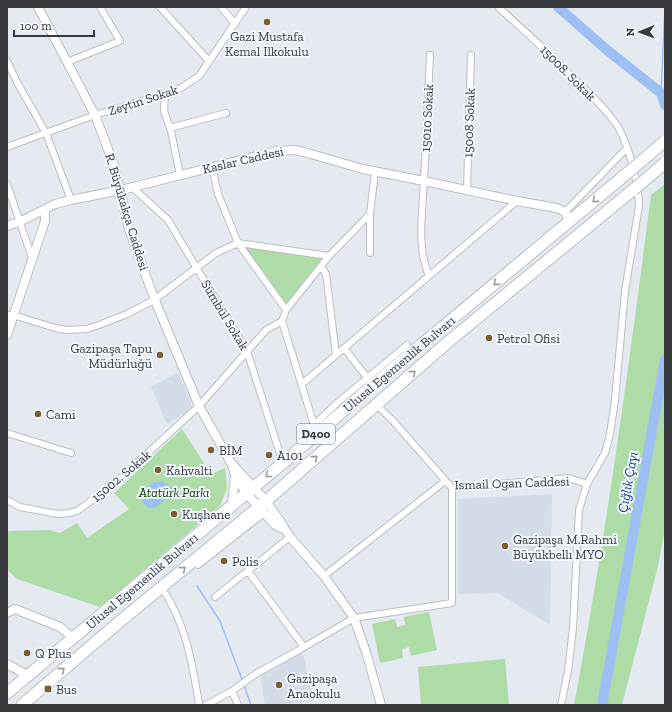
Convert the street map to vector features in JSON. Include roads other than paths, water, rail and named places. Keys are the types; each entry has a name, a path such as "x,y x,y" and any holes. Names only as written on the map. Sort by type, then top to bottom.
{"highway":[{"name":"Ulusal Egemenlik Bulvarı","path":"7,693 283,463 370,382 568,216 625,174 665,141"},
{"name":"Ulusal Egemenlik Bulvarı","path":"22,705 161,587 262,507 448,342 665,163"}],"street":[{"name":"R. Büyükakça Caddesi","path":"38,7 95,115 114,165 129,229 154,300 199,406 231,463 262,507"},
{"path":"68,62 120,41 100,7"},
{"path":"160,7 209,61"},
{"path":"221,7 234,24"},
{"name":"Zeytin Sokak","path":"7,148 95,115 182,88 198,76 246,7"},
{"name":"15008. Sokak","path":"498,7 555,59 597,102 617,126 627,148 638,188 639,206 625,291 615,400 610,434 605,453 587,484 579,510 572,635 568,671 561,705"},
{"name":"15010 Sokak","path":"429,276 424,263 422,240 422,200 430,55"},
{"name":"15008 Sokak","path":"467,190 471,55"},
{"path":"7,61 18,84 46,133 71,200"},
{"path":"164,94 164,111 170,128 180,174"},
{"path":"170,128 226,113"},
{"path":"568,216 627,148"},
{"name":"Kaslar Caddesi","path":"7,226 21,221 55,204 120,190 277,151 290,150 304,152 375,172 424,180 557,208 568,216"},
{"path":"212,167 218,194 238,243 286,310"},
{"path":"370,253 370,214 375,172"},
{"path":"7,184 21,221 32,258"},
{"name":"Sümbül Sokak","path":"132,187 168,220 247,351 283,463"},
{"path":"302,384 518,201"},
{"path":"7,335 10,315 45,221 45,209"},
{"path":"370,214 329,256 286,310 282,321 314,425 370,382 406,345"},
{"path":"10,315 55,328 76,330 99,326 154,300 216,253 238,243 329,256"},
{"path":"321,266 326,274 336,355"},
{"name":"15002. Sokak","path":"7,500 20,507 58,514 77,511 112,486 199,406 266,330 282,321"},
{"path":"344,348 370,382"},
{"name":"Ismail Ogan Caddesi","path":"377,404 445,482 452,488 569,478 587,484"},
{"path":"7,433 71,453"},
{"name":"R. Büyükakça Caddesi","path":"231,463 234,476 250,490"},
{"path":"232,505 234,476"},
{"path":"324,576 445,482"},
{"path":"206,705 232,691 254,674 354,618 452,603 452,488"},
{"path":"262,507 275,525 284,530"},
{"path":"262,507 280,521 284,530 324,576 354,618 382,705"},
{"path":"198,565 262,507"},
{"path":"215,596 290,537"},
{"path":"248,571 304,647"},
{"path":"161,587 177,614 190,656 199,705"},
{"path":"7,613 15,609 60,627 73,638"},
{"path":"7,664 27,675"},
{"path":"232,691 238,705"}],"water":[{"path":"162,481 179,491 182,494 181,497 176,498 168,496 156,508 149,508 142,501 145,490 153,482"}],"waterway":[{"name":"Çığlık Çayı","path":"558,7 607,50 661,93 665,105"},
{"path":"661,93 665,7"},
{"name":"Çığlık Çayı","path":"602,705 665,359"},
{"path":"197,586 220,621 243,682"},
{"path":"244,685 251,705"}],"place":[{"name":"Gazi Mustafa Kemal Ilkokulu","path":"267,22"},
{"name":"Petrol Ofisi","path":"489,338"},
{"name":"Gazipaşa Tapu Müdürluğü","path":"160,355"},
{"name":"Cami","path":"38,414"},
{"name":"BİM","path":"211,450"},
{"name":"A101","path":"269,455"},
{"name":"Kahvalti","path":"158,470"},
{"name":"Kuşhane","path":"174,514"},
{"name":"Gazipaşa M.Rahmi Büyükbellı MYO","path":"505,546"},
{"name":"Polis","path":"224,561"},
{"name":"Q Plus","path":"27,653"},
{"name":"Gazipaşa Anaokulu","path":"279,685"},
{"name":"Bus","path":"48,689"}],"park label":[{"name":"Atatürk Parkı","path":"174,492"}]}
